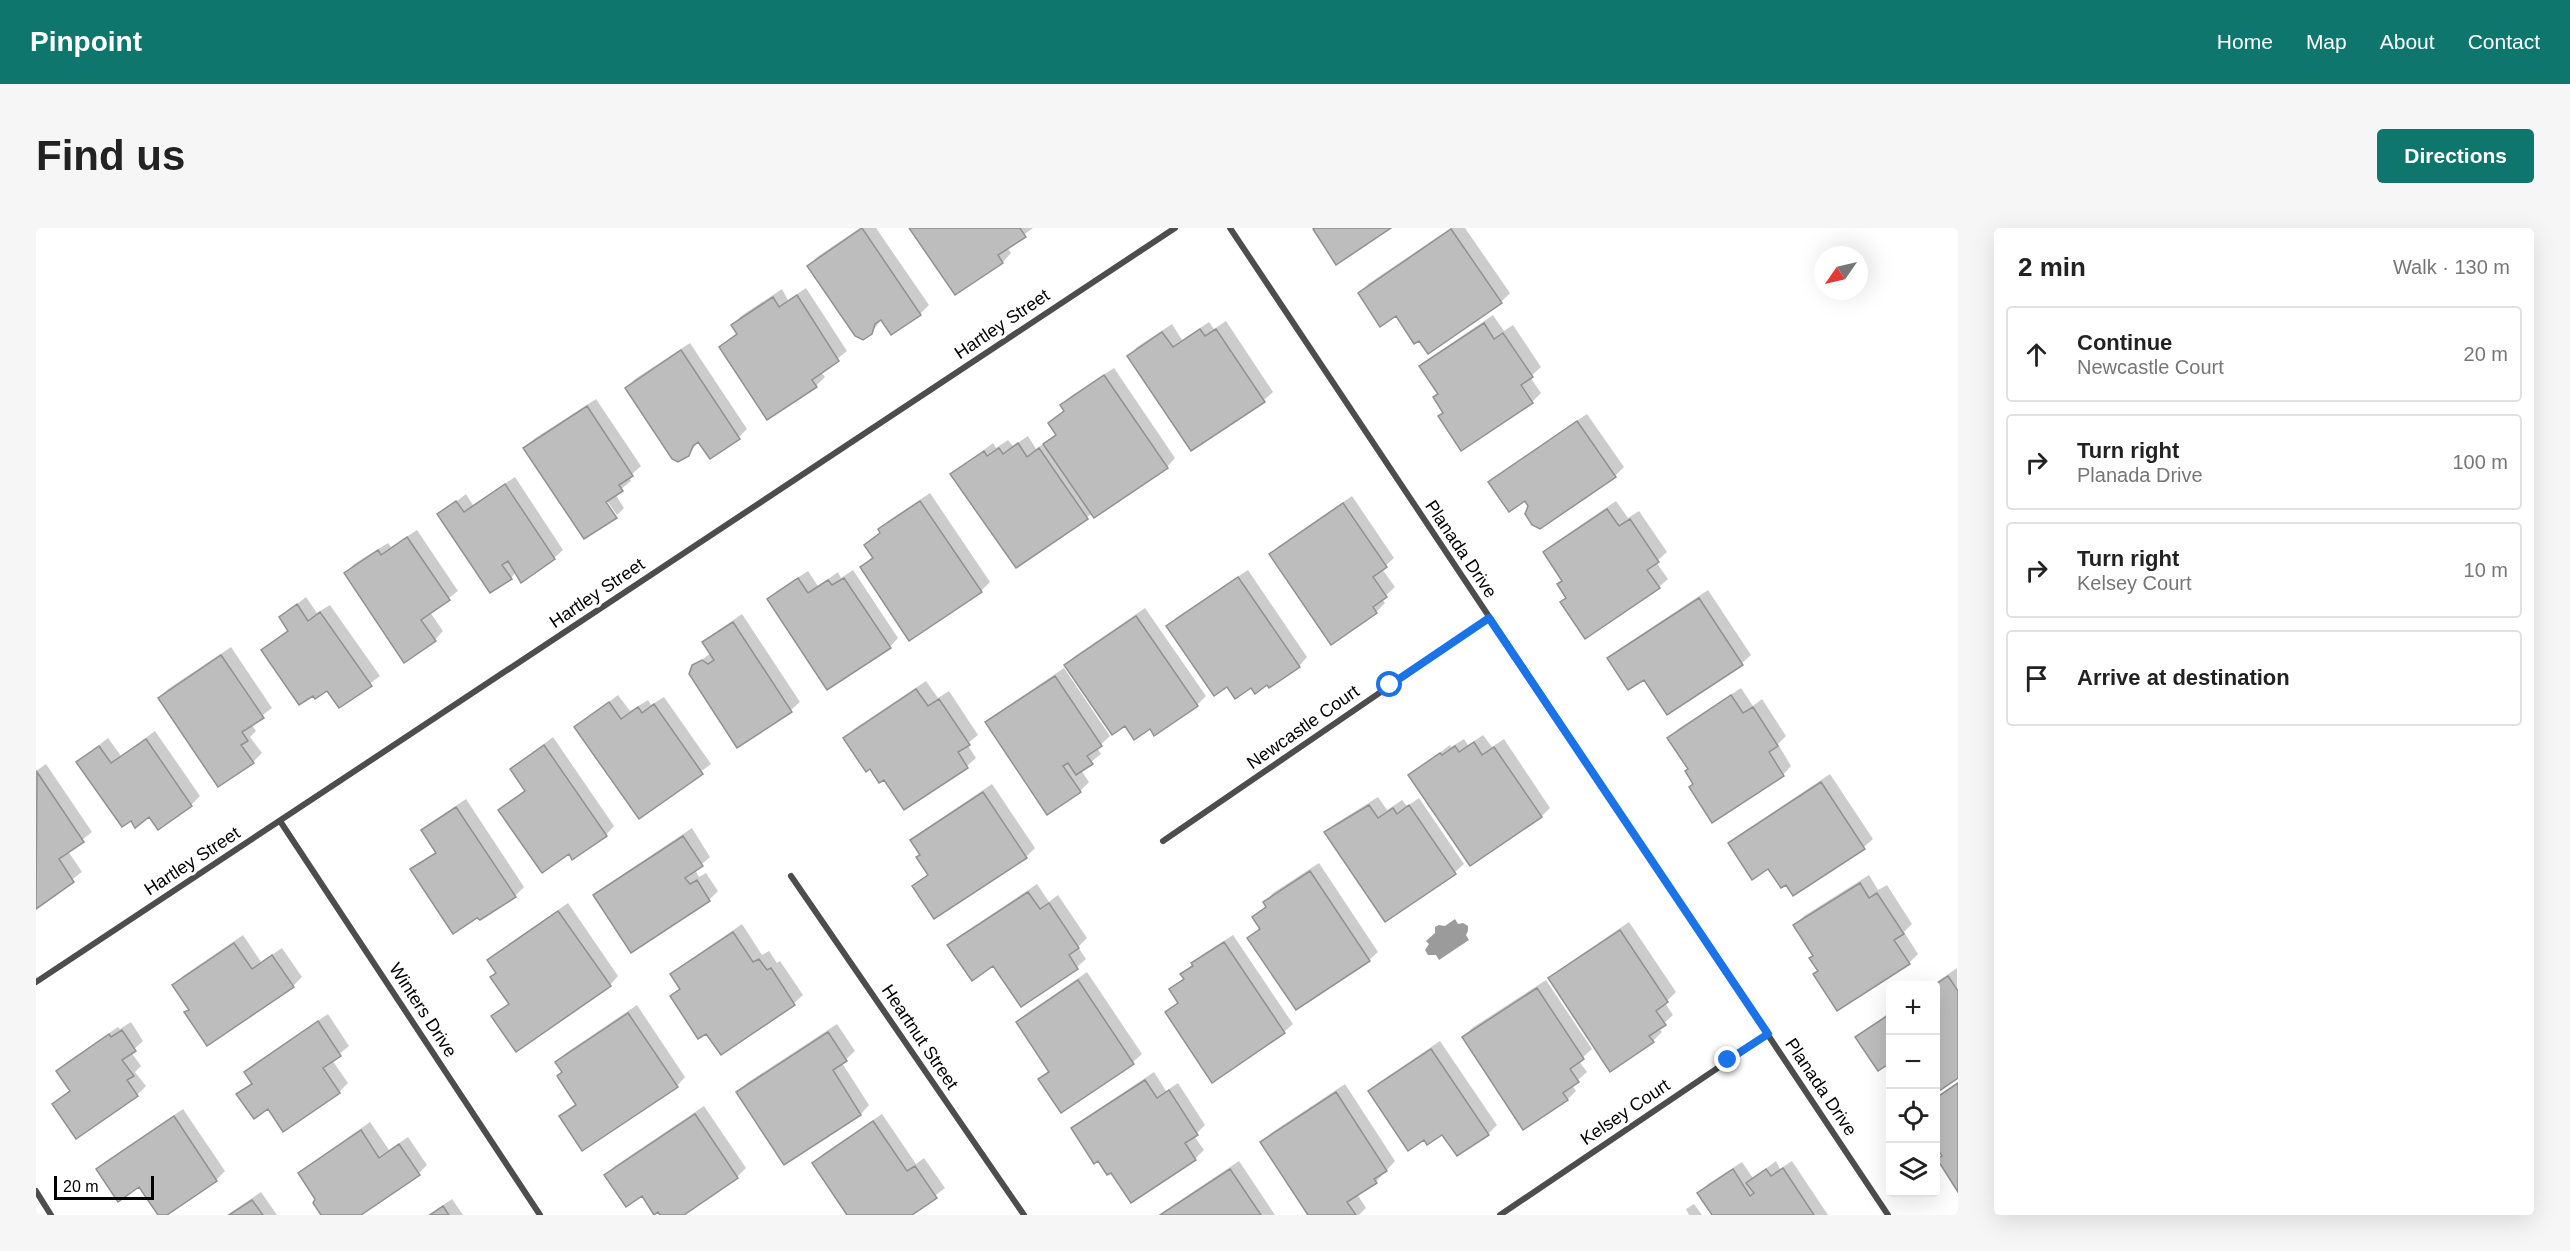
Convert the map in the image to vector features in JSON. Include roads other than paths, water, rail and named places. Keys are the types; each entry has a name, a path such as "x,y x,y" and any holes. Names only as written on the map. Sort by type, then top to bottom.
{"street":[{"name":"Hartley Street","path":"36,982 1175,228"},
{"name":"Planada Drive","path":"1230,228 1888,1215"},
{"name":"Newcastle Court","path":"1164,841 1489,618"},
{"name":"Winters Drive","path":"280,821 540,1215"},
{"name":"Heartnut Street","path":"791,876 1024,1215"},
{"name":"Kelsey Court","path":"1500,1215 1768,1034"},
{"path":"36,1191 51,1215"}]}
